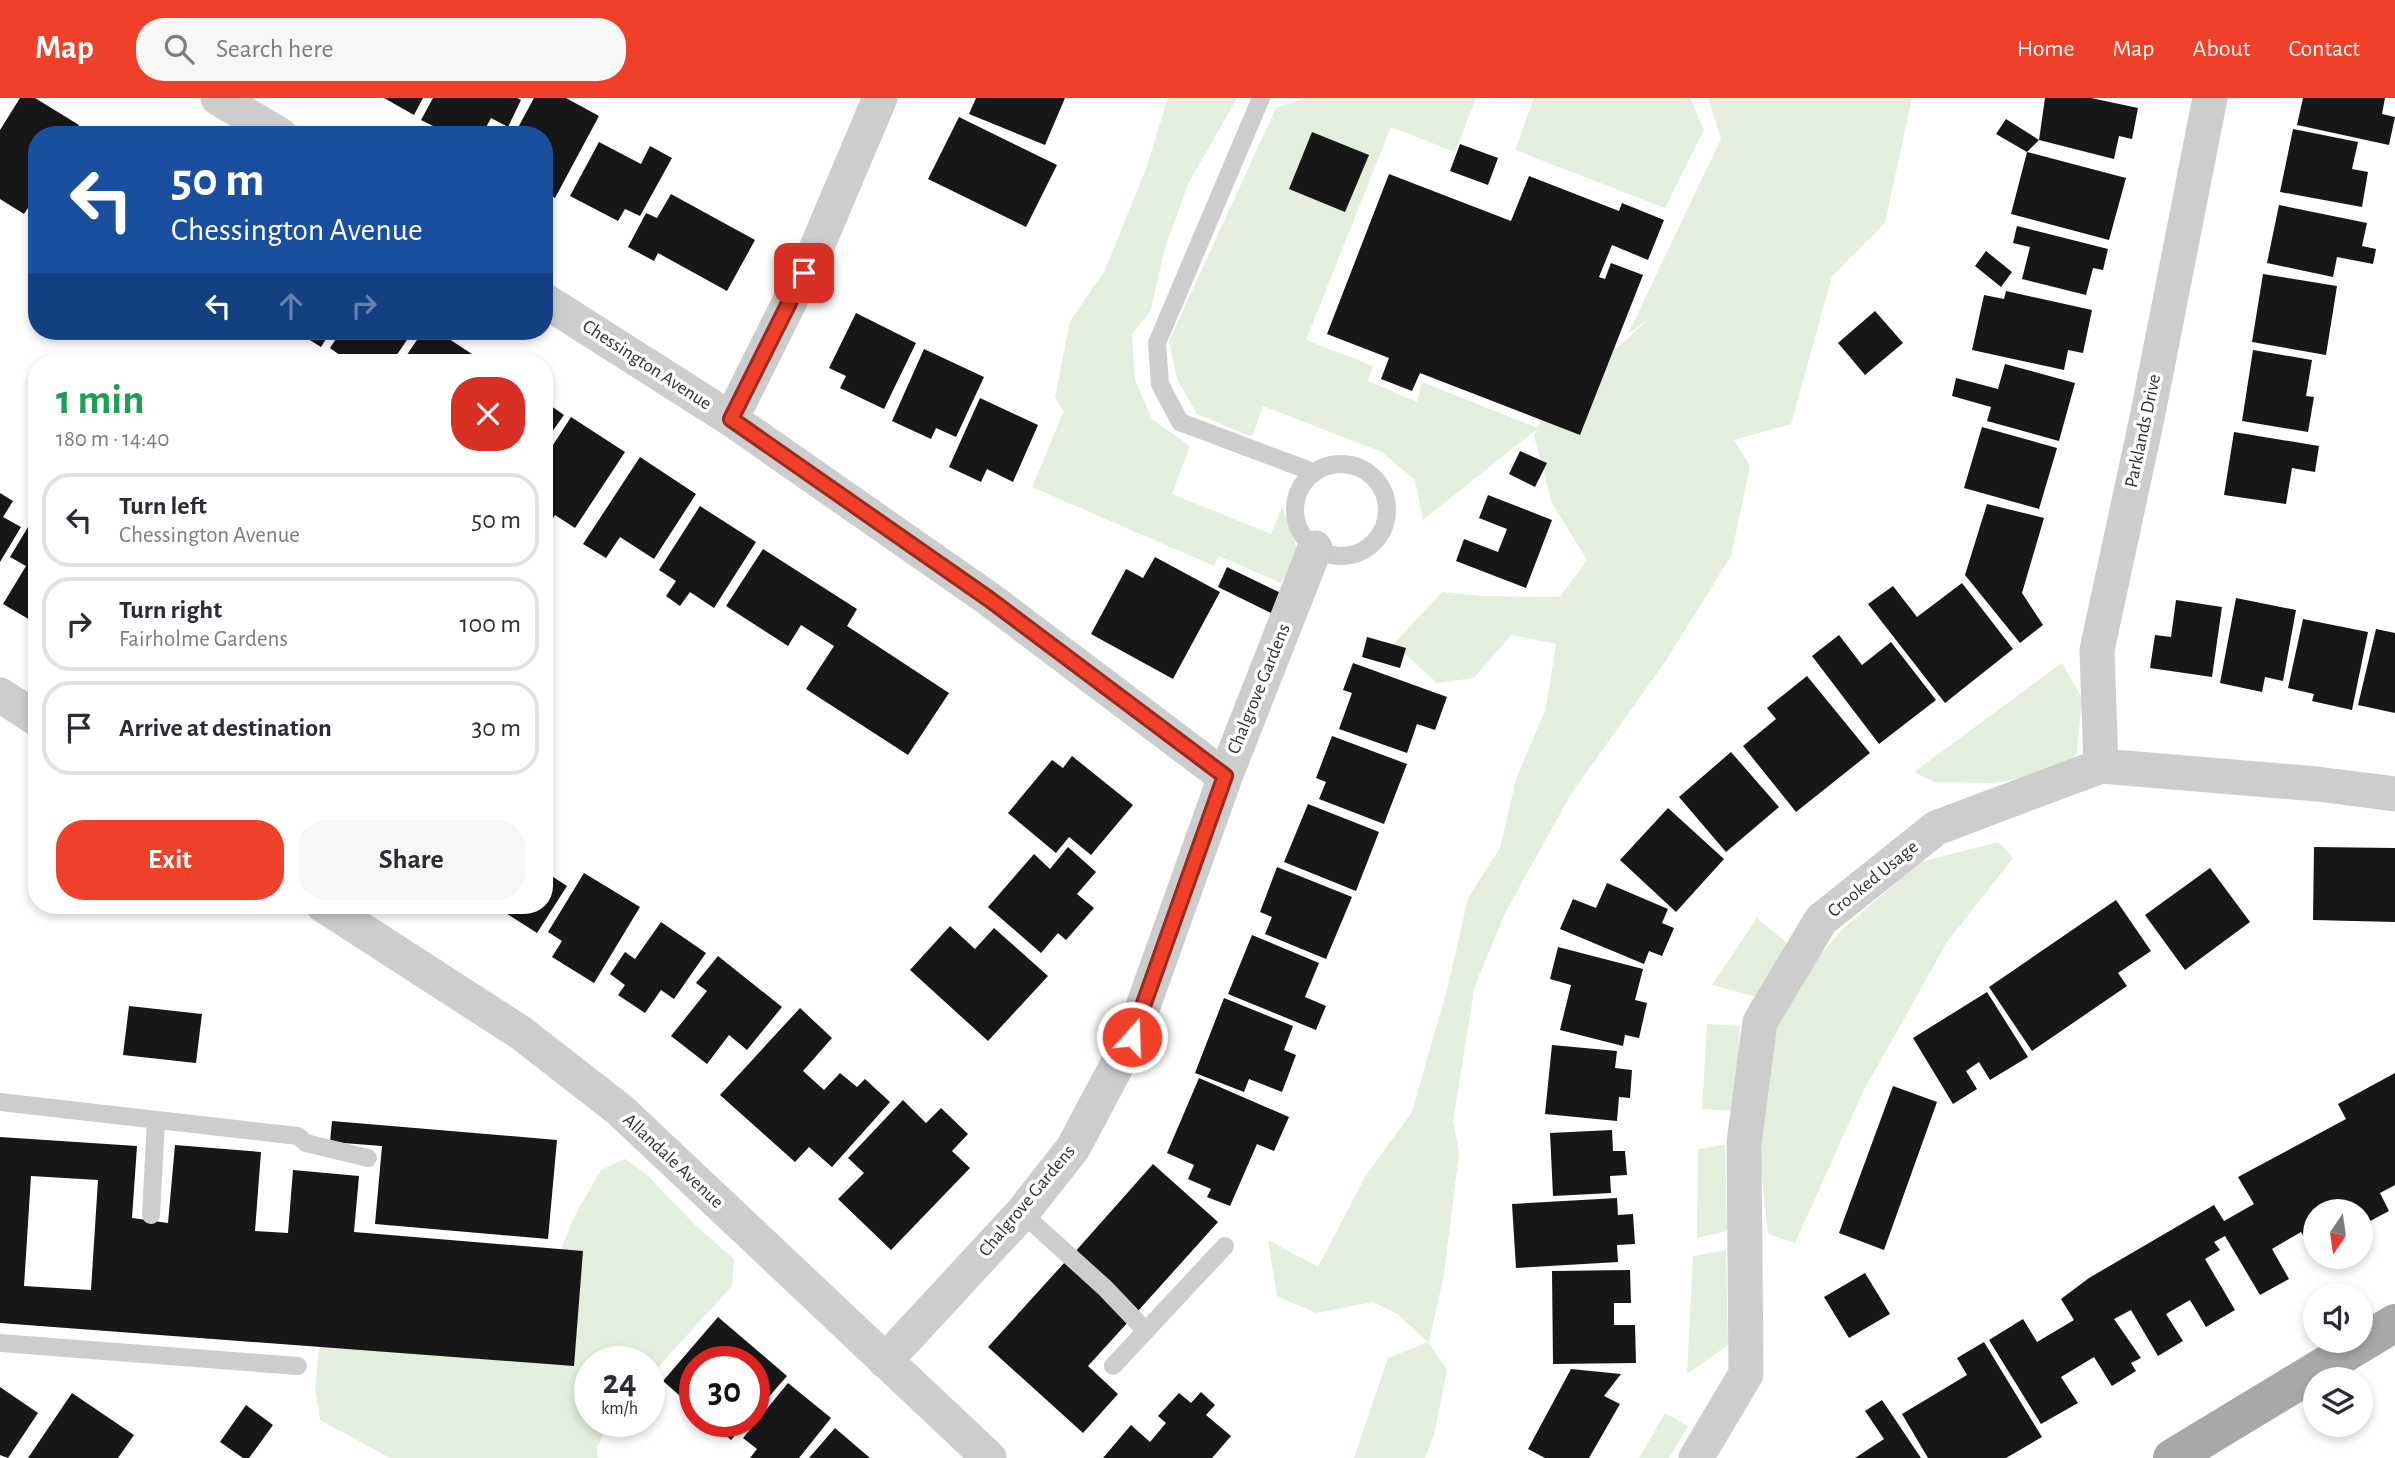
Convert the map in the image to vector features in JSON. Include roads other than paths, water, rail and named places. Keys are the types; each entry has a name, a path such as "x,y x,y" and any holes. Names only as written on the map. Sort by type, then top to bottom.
{"main road":[{"path":"2172,1458 2395,1323"}],"street":[{"path":"731,419 816,249 880,98"},
{"name":"Parklands Drive","path":"2101,766 2097,650 2147,418 2210,98"},
{"path":"238,103 268,126"},
{"name":"Chessington Avenue","path":"553,306 731,419 989,599 1225,776"},
{"name":"Chalgrove Gardens","path":"885,1361 1022,1213 1073,1148 1132,1037 1225,776 1315,548"},
{"path":"0,695 28,713"},
{"name":"Crooked Usage","path":"1696,1458 1746,1374 1744,1143 1760,1022 1821,920 1936,828 2101,766 2317,784 2395,794"},
{"name":"Allandale Avenue","path":"337,914 521,1033 620,1110 989,1458"}],"lane":[{"path":"1261,98 1157,343 1160,384 1180,422 1313,472"},
{"path":"1341,464 1359,467 1372,476 1383,491 1387,507 1383,529 1374,543 1362,551 1346,556 1329,555 1315,548 1298,531 1294,515 1295,499 1302,484 1313,472 1325,467 1341,464"},
{"path":"0,1102 298,1136 306,1143 368,1158"},
{"path":"150,1215 156,1120"},
{"path":"1022,1213 1105,1288 1146,1331"},
{"path":"1113,1366 1225,1246"},
{"path":"0,1343 298,1366"}]}
